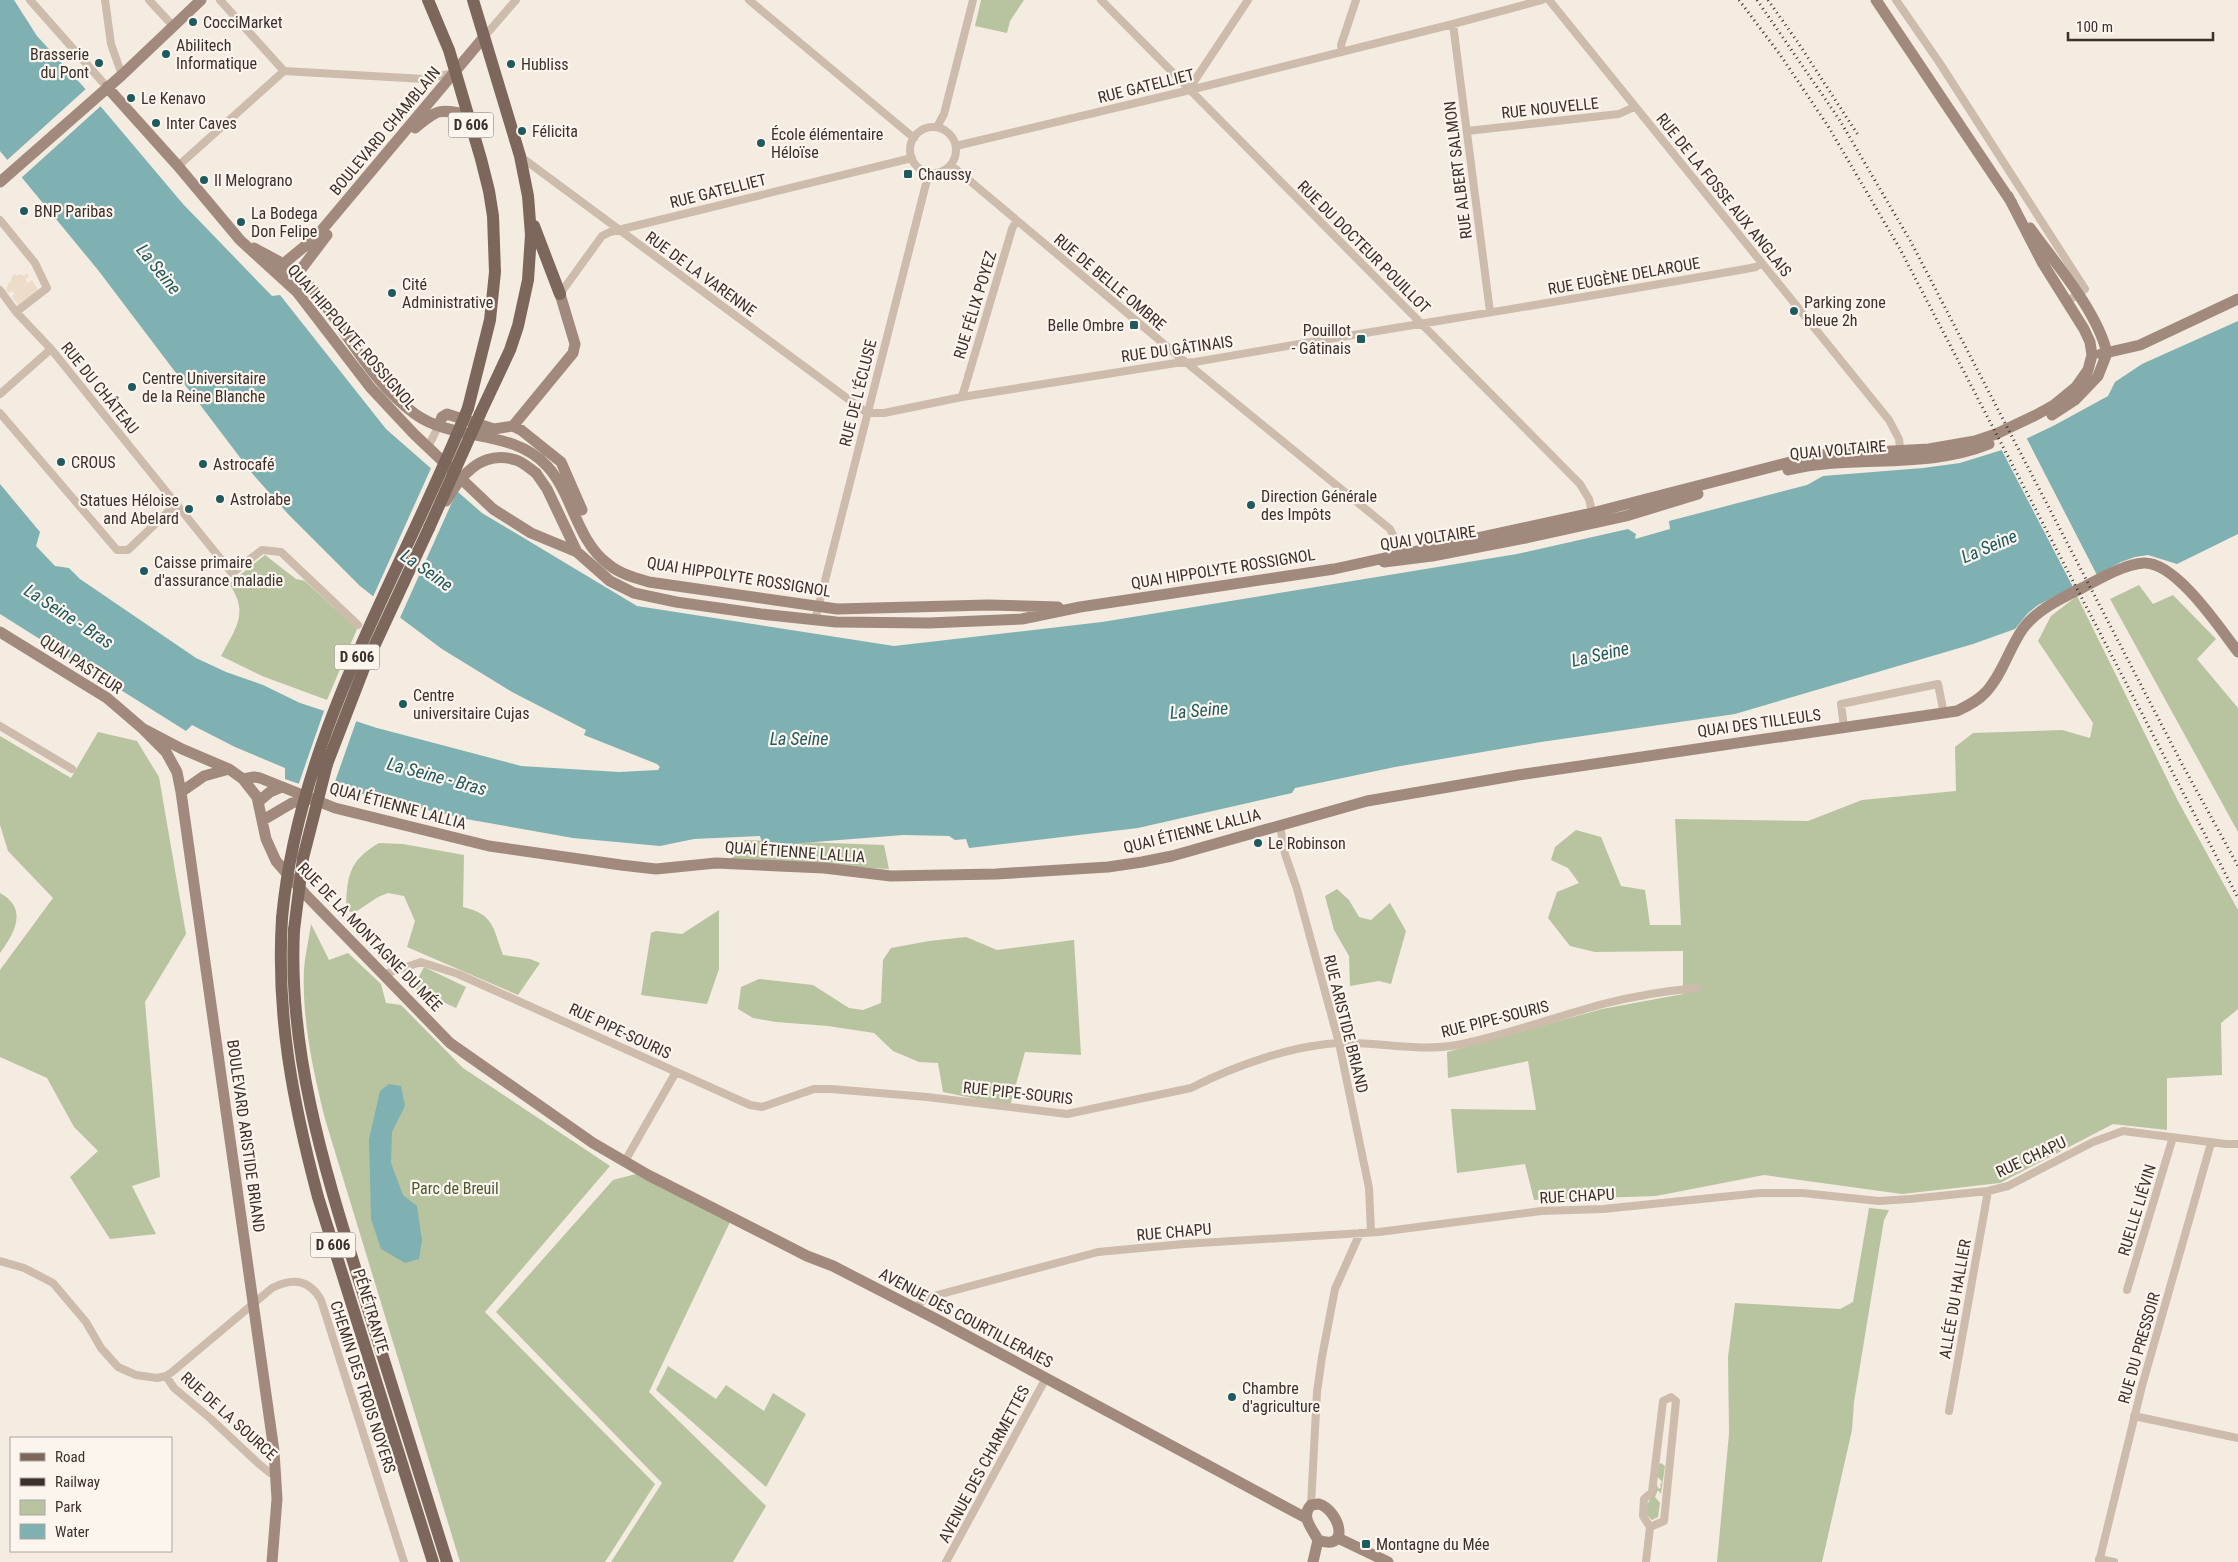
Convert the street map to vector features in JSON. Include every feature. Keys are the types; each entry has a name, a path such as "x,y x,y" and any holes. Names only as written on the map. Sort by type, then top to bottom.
{"main road":[{"name":"BOULEVARD CHAMBLAIN","path":"282,918 296,831 318,753 345,683 468,408 490,320 494,255 489,191 446,44 428,0"},
{"name":"D 606","path":"429,528 510,350 523,306 531,257 531,216 520,156 473,0"},
{"path":"531,216 560,294"},
{"name":"PÉNÉTRANTE","path":"429,528 364,668 327,764 303,858 294,930 294,1001 304,1076 316,1136 370,1317 448,1562"},
{"name":"PÉNÉTRANTE","path":"282,918 280,963 282,1007 292,1081 304,1142 318,1197 433,1562"}],"street":[{"path":"105,0 112,44 122,75"},
{"path":"149,0 174,27"},
{"path":"0,182 122,75 201,0"},
{"path":"220,0 284,71 424,79 455,73"},
{"path":"484,37 516,0"},
{"path":"749,0 914,138"},
{"path":"937,127 944,114 973,0"},
{"path":"1190,90 1192,83 1248,0"},
{"path":"1342,52 1341,46 1356,0"},
{"name":"RUE GATELLIET","path":"956,146 1190,90 1542,0"},
{"name":"RUE DE LA FOSSE AUX ANGLAIS","path":"1549,0 1889,420 1898,435 1901,456"},
{"path":"1876,0 2008,196 2078,295 2103,337 2107,353"},
{"path":"1896,0 1939,62 2085,289 2067,302"},
{"path":"33,1 103,90"},
{"name":"RUE DU DOCTEUR POUILLOT","path":"1104,1 1580,484 1585,491 1594,517"},
{"name":"RUE ALBERT SALMON","path":"1453,24 1477,224 1490,312"},
{"name":"BOULEVARD CHAMBLAIN","path":"283,273 484,37"},
{"path":"178,166 284,71"},
{"name":"QUAI HIPPOLYTE ROSSIGNOL","path":"103,90 178,166 240,240 283,273 370,387 428,447 493,509 531,533 577,552 610,581 646,597 815,620 929,623 987,621 1022,619 1080,607 1370,562"},
{"name":"RUE NOUVELLE","path":"1467,131 1619,114 1634,107"},
{"name":"BOULEVARD CHAMBLAIN","path":"283,273 295,272 302,268 415,129 435,112 445,110 467,114"},
{"path":"937,127 949,134 956,146 956,153 951,165 941,172 929,172 916,165 912,158 911,144 914,138 924,129 937,127"},
{"name":"RUE DE LA VARENNE","path":"520,156 867,413"},
{"name":"RUE GATELLIET","path":"560,294 602,236 619,230 912,158"},
{"path":"1988,166 1999,158"},
{"name":"RUE DE BELLE OMBRE","path":"951,165 1016,222 1390,529 1399,558"},
{"name":"RUE DE L'ÉCLUSE","path":"815,620 929,172"},
{"path":"2008,196 2042,262 2084,329 2090,342 2092,355 2140,345 2238,299"},
{"path":"0,220 36,263 47,288 16,312"},
{"name":"RUE FÉLIX POYEZ","path":"962,397 1012,229 1016,222"},
{"name":"RUE EUGÈNE DELAROUE","path":"1490,312 1648,287 1756,267 1761,263"},
{"name":"QUAI HIPPOLYTE ROSSIGNOL","path":"295,272 307,283 383,383 416,414 439,425 509,442 531,453 546,466 561,486 593,549 608,564 630,576 649,582 837,608 988,605 1080,607"},
{"name":"RUE DU CHÂTEAU","path":"0,290 16,312 51,349 175,505 232,573 262,550 281,552 358,625"},
{"path":"428,447 442,417 447,414 494,429 513,426 573,352 575,344 560,294"},
{"name":"RUE DU GÂTINAIS","path":"867,413 884,413 962,397 1490,312"},
{"path":"0,394 51,349"},
{"name":"QUAI VOLTAIRE","path":"1370,562 1526,538 1594,517 1818,455 1901,456 1964,452 2031,426 2053,414 2082,393 2098,376 2107,353"},
{"name":"QUAI VOLTAIRE","path":"1901,456 1975,441 1996,434 2036,415 2054,405 2076,387 2088,370 2092,355"},
{"path":"0,413 117,550 128,550 175,505"},
{"path":"513,426 562,462 593,535 606,553 630,576"},
{"path":"429,528 458,480 466,472 483,461 496,457 517,460 536,473 547,489 577,552"},
{"name":"QUAI DES TILLEULS","path":"1280,826 1360,803 1518,774 1957,711 1974,702 1986,692 2023,630 2035,616 2054,602 2096,581 2128,567 2144,563 2164,568 2182,583 2238,652"},
{"name":"QUAI PASTEUR","path":"0,632 107,698 142,728"},
{"path":"1844,727 1841,704 1938,684 1944,714"},
{"path":"0,726 72,769"},
{"name":"RUE DE LA MONTAGNE DU MÉE","path":"142,728 182,749 229,769 243,779 251,788 258,802 269,849 278,865 385,974 450,1044 584,1137 608,1151"},
{"name":"BOULEVARD ARISTIDE BRIAND","path":"142,728 166,752 177,772 182,792 276,1473 277,1518 272,1562"},
{"path":"182,792 204,776 229,769"},
{"name":"QUAI ÉTIENNE LALLIA","path":"243,779 254,777 310,799 345,810 489,846 656,869 726,864 824,868 891,876 996,874 1108,867 1172,856 1280,826"},
{"path":"258,802 270,792 282,787"},
{"path":"263,820 292,803 310,799"},
{"name":"RUE ARISTIDE BRIAND","path":"1280,826 1285,854 1297,889 1339,1043 1369,1188 1371,1232"},
{"name":"RUE PIPE-SOURIS","path":"385,974 421,962 428,963 549,1013 750,1106 762,1108 814,1089 831,1089 927,1097 1067,1114 1192,1088 1206,1080 1264,1059 1300,1049 1339,1043 1437,1047 1455,1045 1534,1025 1603,1004 1656,992 1697,988"},
{"path":"625,1161 676,1072"},
{"name":"RUE CHAPU","path":"916,1310 926,1298 1098,1252 1184,1244 1360,1233 1541,1211 1603,1209 1760,1193 1802,1193 1879,1201 1988,1191 2014,1183 2111,1134 2123,1131 2211,1143 2238,1144"},
{"name":"RUELLE LIÉVIN","path":"2127,1290 2173,1137"},
{"name":"RUE DU PRESSOIR","path":"2099,1560 2134,1416 2211,1143"},
{"name":"AVENUE DES COURTILLERAIES","path":"608,1151 807,1256 833,1266 1306,1518"},
{"name":"ALLÉE DU HALLIER","path":"1949,1412 1988,1191"},
{"path":"1360,1233 1335,1289 1322,1357 1317,1392 1311,1505 1306,1512 1306,1518 1318,1540 1326,1543 1338,1538 1388,1562"},
{"path":"0,1261 24,1268 53,1282 86,1322 101,1348 118,1367 136,1375 157,1378 166,1376"},
{"name":"CHEMIN DES TROIS NOYERS","path":"166,1376 272,1288 283,1283 299,1282 316,1291 324,1310 404,1562"},
{"name":"RUE DE LA SOURCE","path":"166,1376 174,1388 212,1419 259,1464 270,1473 276,1473"},
{"name":"AVENUE DES CHARMETTES","path":"946,1562 1046,1378"},
{"path":"1646,1562 1650,1527 1643,1516 1644,1499 1652,1492 1663,1401 1671,1397 1676,1401 1664,1521 1650,1527"},
{"path":"2134,1416 2238,1438"},
{"path":"1311,1505 1319,1504 1330,1510 1339,1527 1340,1534 1338,1538"},
{"path":"1313,1562 1318,1540"},
{"path":"2099,1560 2114,1562"}],"green space":[{"path":"981,0 1024,0 1010,21 1007,33 975,26"},
{"path":"265,555 296,579 305,581 357,629 327,700 262,676 221,656 235,629 239,612 239,604 229,584"},
{"path":"2139,585 2153,604 2173,595 2216,639 2197,659 2238,708 2238,832 2110,599"},
{"path":"2077,596 2178,801 2238,910 2238,1009 2221,1023 2222,1075 2167,1078 2167,1130 2113,1124 2000,1183 1902,1194 1764,1175 1656,1196 1534,1200 1525,1164 1457,1173 1451,1109 1536,1110 1528,1061 1448,1078 1447,1052 1602,1009 1683,994 1683,951 1595,952 1570,946 1548,918 1557,892 1579,883 1568,868 1551,860 1555,847 1576,830 1601,837 1621,886 1645,890 1650,925 1681,925 1675,819 1808,821 1862,800 1956,791 1955,747 1973,733 2062,730 2090,738 2093,723 2038,641 2051,616"},
{"path":"98,732 137,741 159,777 186,934 145,1002 160,1177 132,1186 156,1234 110,1239 70,1177 98,1151 74,1127 47,1078 0,1057 0,970 53,898 8,851 0,825 0,736 71,778"},
{"path":"745,840 884,845 889,869 730,860"},
{"path":"379,843 403,844 464,855 463,907 487,918 494,930 503,955 530,959 540,963 518,995 407,947 415,921 404,896 388,893 378,897 354,913 346,910 347,888 351,871 361,856"},
{"path":"1337,889 1349,900 1359,917 1371,920 1390,903 1406,931 1391,984 1379,981 1350,986 1349,956 1334,930 1325,896"},
{"path":"0,893 9,899 14,906 16,922 10,938 0,953"},
{"path":"719,910 719,969 707,1004 641,995 651,933 656,931 682,934"},
{"name":"Parc de Breuil","path":"311,924 329,960 348,953 381,984 386,1003 401,1005 463,1068 610,1166 485,1312 655,1484 605,1562 460,1562 325,1119 309,1045 305,1008 304,970"},
{"path":"966,937 997,950 1074,940 1081,1055 1025,1052 1010,1106 943,1092 938,1063 919,1062 893,1051 874,1033 753,1018 738,1009 741,987 759,979 813,985 849,1008 863,1010 881,1003 883,960 891,948"},
{"path":"424,967 466,987 456,1008 413,988"},
{"path":"636,1174 731,1220 649,1392 766,1506 733,1562 611,1562 662,1483 496,1312 613,1180"},
{"path":"1869,1208 1889,1210 1884,1220 1854,1402 1852,1430 1822,1562 1717,1562 1729,1434 1728,1357 1735,1303 1840,1309 1853,1302"},
{"path":"668,1366 716,1399 726,1385 764,1411 773,1393 806,1414 766,1487 656,1390"},
{"path":"1661,1463 1665,1466 1661,1494 1658,1490 1655,1497 1660,1503 1658,1517 1652,1520 1645,1513 1656,1484 1659,1489 1661,1487 1662,1482 1657,1476 1658,1465"}],"shaded area":[{"path":"27,273 29,276 26,279 27,283 22,287 32,280 38,290 18,305 12,296 20,289 15,293 11,291 9,293 6,290 12,280 11,278 15,274 17,276 19,274 24,276"}],"water":[{"name":"La Seine","path":"0,0 14,0 37,36 91,95 183,204 272,296 280,295 386,429 482,513 637,606 894,646 1102,622 1517,554 1628,529 1636,534 1635,539 1670,529 1669,521 1807,485 1823,476 1960,463 2005,449 2055,425 2108,396 2115,382 2142,364 2238,321 2238,534 2177,564 2148,555 2121,562 2038,605 2028,613 2015,629 1973,644 1735,714 1541,742 1395,767 1295,788 1292,793 1138,828 969,848 966,839 955,840 949,836 903,835 763,846 760,836 694,839 660,846 573,838 466,819 345,790 342,793 326,789 314,789 285,779 285,768 235,747 192,725 186,731 0,614 0,484 40,532 36,546 55,566 69,568 80,579 196,658 226,672 263,685 300,703 377,728 521,766 619,772 658,770 660,767 657,764 584,735 586,730 512,692 442,649 360,586 288,514 251,472 98,270 0,151"},
{"path":"389,1084 401,1086 405,1106 392,1132 391,1163 403,1195 417,1206 422,1240 419,1259 405,1263 381,1249 371,1219 369,1139 380,1091"}],"pier":[{"path":"88,87 103,104 20,179 5,162"},
{"path":"2026,437 2098,577 2074,589 2000,447"},
{"path":"432,466 458,489 399,620 372,599"},
{"path":"325,708 357,719 331,793 313,792 298,786"}],"railway":[{"path":"1739,0 1781,56 1828,126 1900,249 2238,898"},
{"path":"1757,0 1839,119 1911,242 2182,764 2238,866"},
{"path":"1768,0 1858,135"}],"place":[{"name":"CocciMarket","path":"193,22"},
{"name":"Abilitech Informatique","path":"166,54"},
{"name":"Brasserie du Pont","path":"99,63"},
{"name":"Hubliss","path":"511,64"},
{"name":"Le Kenavo","path":"131,98"},
{"name":"Inter Caves","path":"156,123"},
{"name":"Félicita","path":"522,131"},
{"name":"École élémentaire Héloïse","path":"761,143"},
{"name":"Chaussy","path":"908,174"},
{"name":"Il Melograno","path":"204,180"},
{"name":"BNP Paribas","path":"24,211"},
{"name":"La Bodega Don Felipe","path":"241,222"},
{"name":"Cité Administrative","path":"392,293"},
{"name":"Parking zone bleue 2h","path":"1794,311"},
{"name":"Belle Ombre","path":"1134,325"},
{"name":"Pouillot - Gâtinais","path":"1361,339"},
{"name":"Centre Universitaire de la Reine Blanche","path":"132,387"},
{"name":"CROUS","path":"61,462"},
{"name":"Astrocafé","path":"203,464"},
{"name":"Astrolabe","path":"220,499"},
{"name":"Direction Générale des Impôts","path":"1251,505"},
{"name":"Statues Héloise and Abelard","path":"189,509"},
{"name":"Caisse primaire d'assurance maladie","path":"144,571"},
{"name":"Centre universitaire Cujas","path":"403,704"},
{"name":"Le Robinson","path":"1258,843"},
{"name":"Chambre d'agriculture","path":"1232,1397"},
{"name":"Montagne du Mée","path":"1366,1544"}],"water label":[{"name":"La Seine - Bras","path":"69,616"},
{"name":"La Seine - Bras","path":"437,776"}]}
